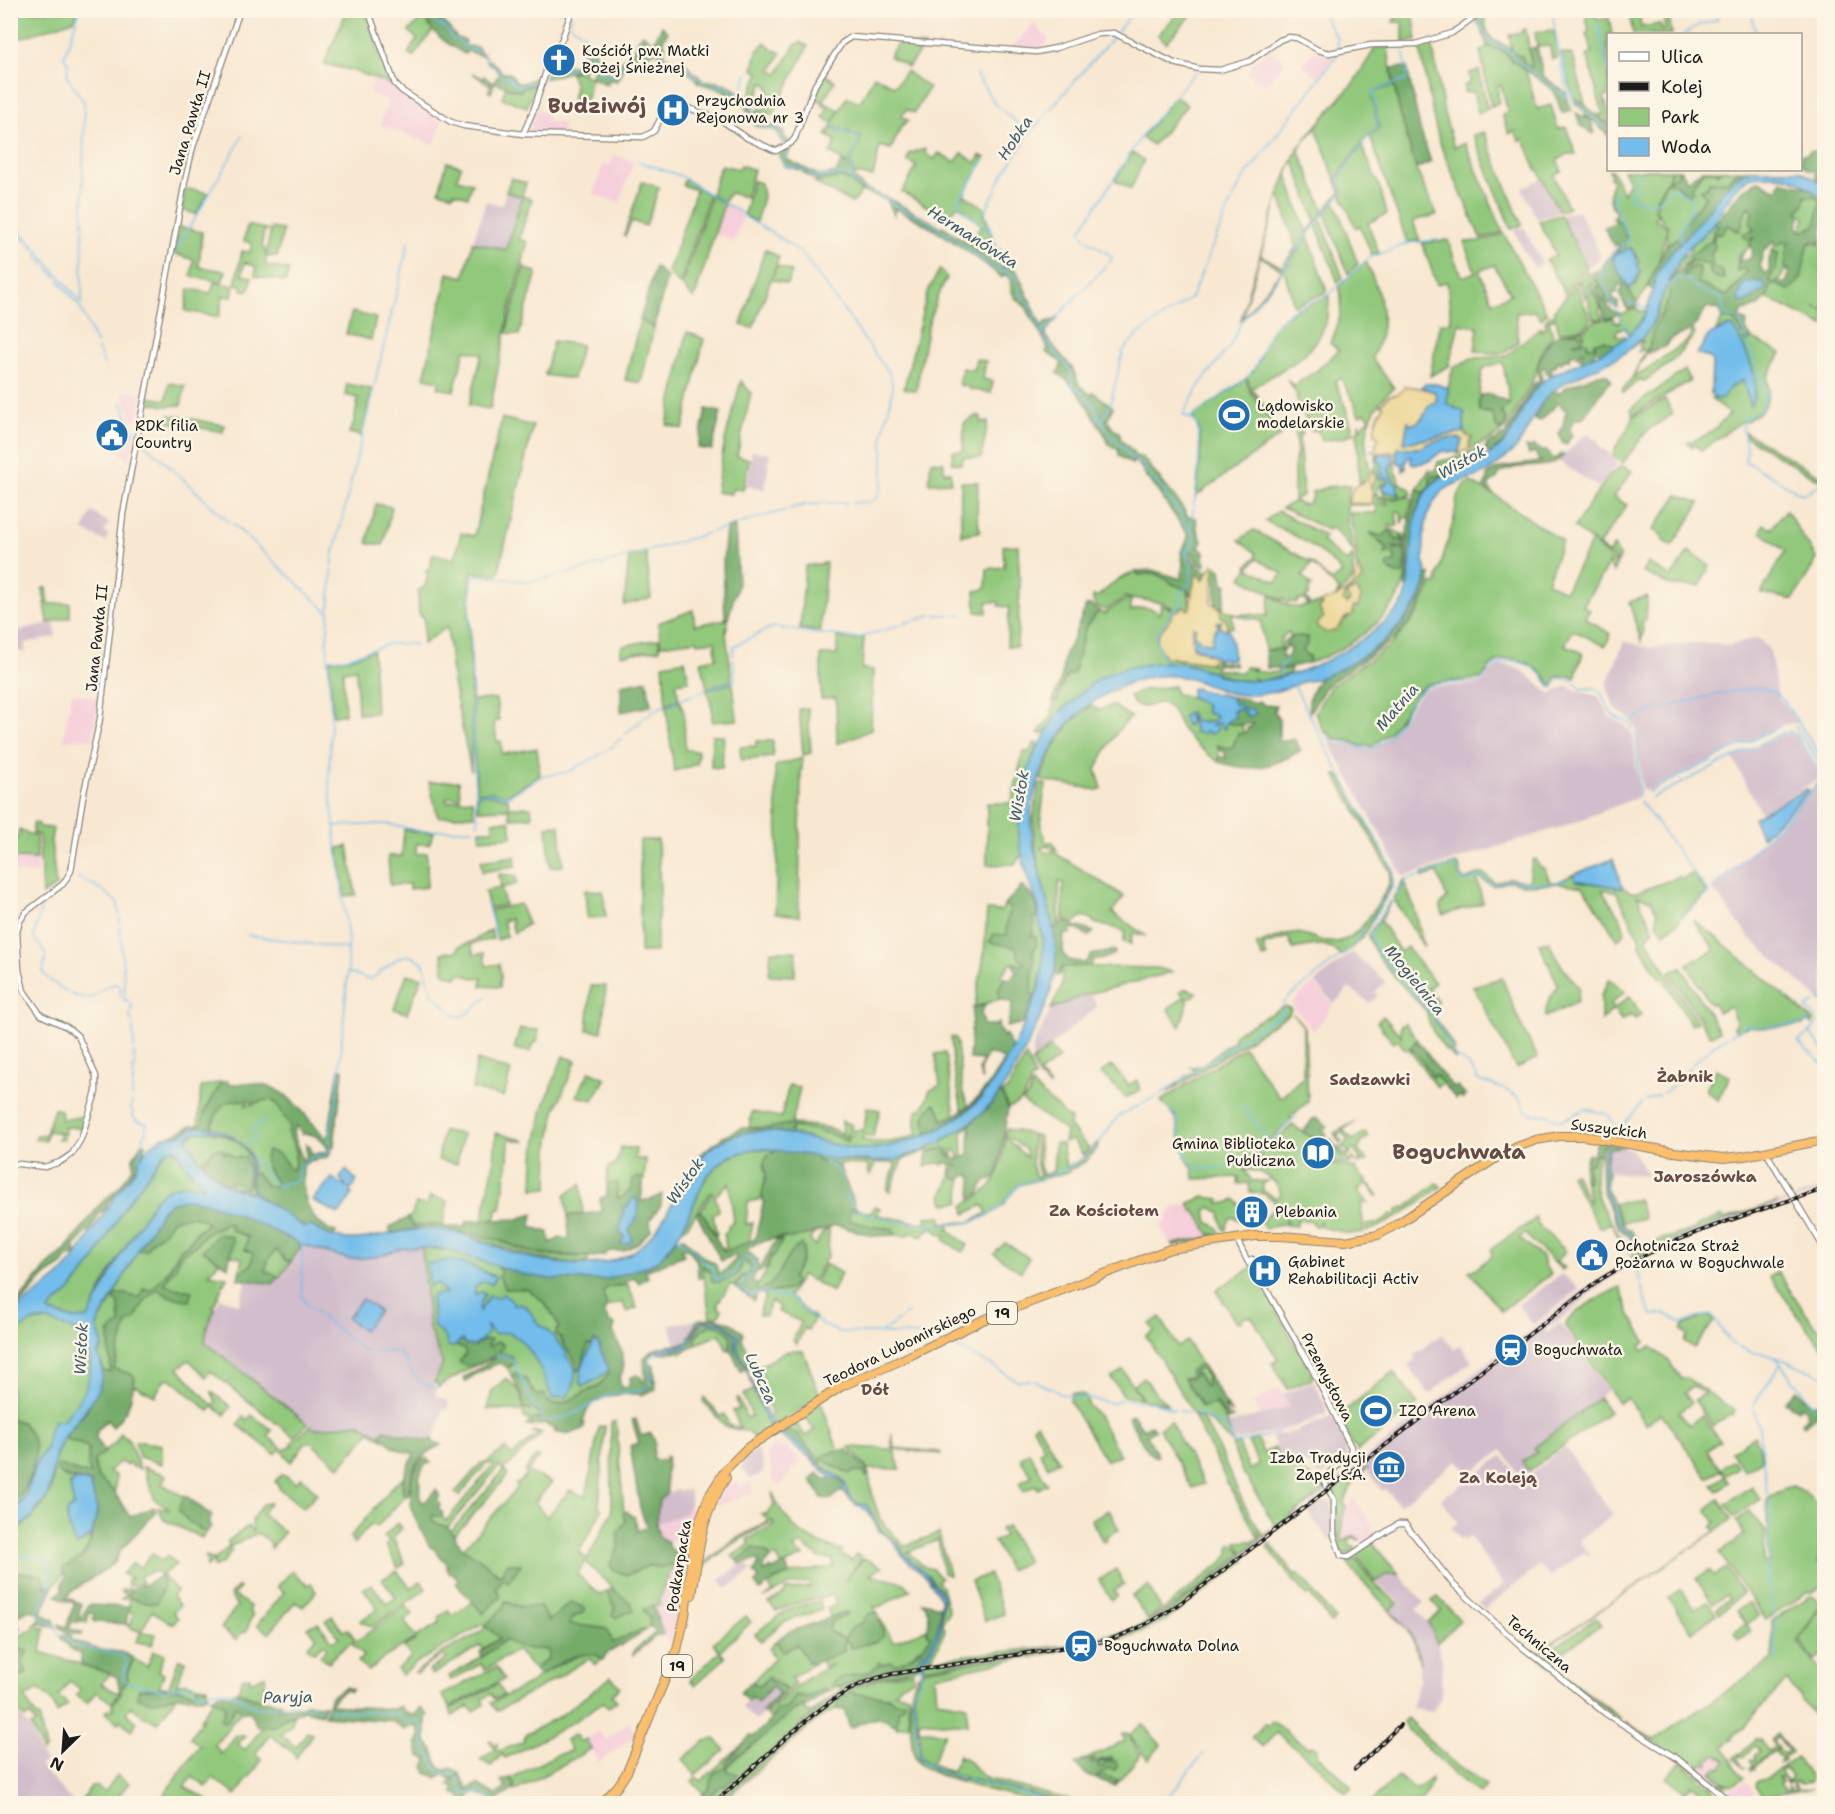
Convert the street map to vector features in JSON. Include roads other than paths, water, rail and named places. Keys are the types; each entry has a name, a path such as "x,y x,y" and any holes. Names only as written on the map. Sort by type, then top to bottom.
{"highway":[{"name":"Suszyckich","path":"1236,1238 1275,1236 1345,1241 1378,1234 1399,1224 1502,1154 1526,1143 1547,1138 1584,1136 1722,1158 1767,1152 1824,1140"},
{"name":"Teodora Lubomirskiego","path":"755,1443 842,1386 983,1320 1155,1254 1188,1245 1236,1238"},
{"name":"Podkarpacka","path":"601,1803 621,1781 633,1760 676,1652 685,1610 692,1548 705,1505 726,1469 755,1443"},
{"name":"Podkarpacka","path":"608,1803 620,1791 634,1770 678,1662 689,1619 704,1521 721,1485 755,1443"},
{"path":"685,1610 688,1609 689,1619"},
{"path":"676,1652 679,1652 678,1662"},
{"path":"652,1715 650,1725 653,1724"},
{"path":"620,1791 624,1782 621,1781"}],"street":[{"name":"Jana Pawła II","path":"10,1163 45,1167 60,1162 72,1154 79,1145 96,1092 96,1076 78,1036 67,1027 41,1015 24,991 19,970 17,932 21,918 26,912 65,882 71,871 83,797 100,719 123,514 185,181 192,147 240,10"},
{"path":"368,10 392,79 399,88 455,124 526,135 646,136 654,131 667,106 675,103 721,120 747,138 777,151 789,144 797,134 819,78 842,43 851,37 1038,52 1098,34 1114,33 1169,61 1191,68 1212,70 1229,69 1246,64 1288,37 1297,38 1322,52 1329,53 1368,45 1416,44 1448,35 1477,15 1490,10"},
{"path":"526,135 549,59 562,39 572,10"},
{"path":"1767,1152 1824,1248"},
{"name":"Przemysłowa","path":"1236,1238 1312,1369 1351,1447 1350,1455 1324,1478 1324,1484 1332,1496 1334,1535 1339,1552 1344,1557"},
{"name":"Techniczna","path":"1344,1557 1351,1556 1398,1524 1403,1523 1453,1584 1522,1647 1606,1714 1673,1756 1733,1803"}],"water":[{"name":"Wisłok","path":"1749,171 1801,171 1824,184 1824,198 1800,182 1787,177 1755,176 1741,184 1709,228 1690,246 1680,260 1669,280 1654,320 1639,341 1619,356 1553,391 1536,411 1521,441 1510,454 1486,472 1448,488 1435,500 1428,513 1425,529 1426,572 1422,592 1408,616 1388,637 1366,654 1327,675 1262,694 1240,695 1183,677 1148,678 1113,691 1081,712 1068,725 1058,738 1043,768 1035,791 1031,814 1036,858 1053,925 1056,960 1053,983 1042,1015 1010,1077 993,1102 971,1122 943,1140 943,1143 897,1160 871,1162 870,1160 839,1160 768,1149 754,1149 731,1156 721,1162 706,1177 682,1230 660,1259 648,1266 608,1279 550,1279 522,1274 440,1248 404,1248 375,1257 348,1259 303,1245 301,1247 297,1242 240,1215 205,1202 186,1199 172,1202 163,1209 142,1243 97,1325 102,1344 98,1353 102,1369 101,1382 96,1394 62,1441 57,1452 47,1497 31,1518 14,1531 11,1538 11,1514 23,1500 37,1462 47,1447 48,1433 55,1420 62,1420 79,1401 87,1385 90,1369 86,1343 87,1332 75,1331 41,1320 27,1325 11,1340 11,1314 59,1276 72,1262 117,1193 136,1170 139,1160 148,1147 163,1137 183,1135 184,1132 192,1129 207,1127 220,1130 234,1138 241,1143 250,1155 252,1186 256,1195 304,1227 311,1226 326,1234 355,1239 416,1229 443,1230 463,1234 511,1252 541,1260 590,1264 620,1258 634,1251 648,1239 659,1225 696,1163 724,1140 756,1131 772,1131 834,1145 865,1149 916,1139 962,1115 984,1095 1004,1064 1031,1008 1041,978 1043,940 1039,908 1022,855 1019,822 1024,787 1032,760 1058,714 1094,682 1121,670 1156,663 1176,663 1192,665 1237,680 1273,679 1328,660 1375,630 1401,605 1406,595 1416,515 1427,491 1441,477 1496,450 1509,436 1532,394 1546,379 1609,348 1625,338 1639,324 1664,262 1735,179","holes":["211,1130 224,1134 241,1145 248,1155 253,1194 230,1187 217,1178 199,1159 186,1139 193,1133","175,1149 188,1169 205,1187 192,1184 172,1187 155,1199 120,1256 88,1318 74,1319 50,1312 49,1310 70,1291 93,1262 125,1206 165,1152"]},
{"path":"1629,248 1632,249 1640,270 1635,284 1629,288 1613,258"},
{"path":"1754,280 1758,283 1762,281 1765,291 1746,302 1739,302 1738,298 1745,282 1750,283"},
{"path":"1727,327 1734,327 1752,366 1755,386 1750,406 1743,380 1730,387 1723,398 1715,399 1711,395 1712,361 1710,358 1697,354 1708,336"},
{"path":"1425,384 1436,384 1448,388 1447,404 1464,412 1464,432 1404,443 1408,421 1411,424 1420,421 1428,406 1437,401 1435,392 1421,387"},
{"path":"1449,438 1462,440 1458,453 1442,451 1429,461 1414,465 1411,463 1411,457 1408,456 1403,471 1402,463 1398,464 1396,452 1399,448 1421,448 1428,443"},
{"path":"1381,453 1393,455 1394,460 1389,469 1393,482 1398,484 1397,491 1400,495 1384,491 1382,484 1389,482 1388,478 1378,477 1384,474 1380,471 1382,466 1378,459"},
{"path":"1221,621 1220,628 1228,629 1229,632 1233,659 1222,658 1217,661 1216,657 1193,646 1193,627 1196,628 1194,633 1200,641 1212,644 1213,633 1218,627 1217,622"},
{"path":"1191,689 1231,697 1235,705 1238,704 1246,710 1253,709 1255,714 1249,717 1240,708 1233,711 1235,717 1225,723 1225,729 1219,723 1214,723 1211,726 1216,726 1215,732 1210,734 1205,731 1203,734 1195,732 1190,716 1187,726 1182,717 1190,712 1195,721 1207,723 1216,717 1214,714 1207,713 1205,709 1207,706 1191,696"},
{"path":"1806,789 1809,790 1762,837 1753,818"},
{"path":"1613,859 1623,888 1575,880 1574,874"},
{"path":"346,1170 357,1181 352,1188 349,1188 352,1195 340,1213 312,1200 332,1178 347,1188 340,1178"},
{"path":"636,1198 639,1212 629,1230 632,1241 624,1245 621,1243 625,1236 620,1234 624,1217 623,1209 629,1206 632,1199"},
{"path":"449,1260 467,1264 496,1277 492,1284 483,1281 475,1287 475,1295 481,1292 485,1294 480,1303 479,1312 489,1296 498,1298 503,1294 512,1301 514,1306 517,1304 526,1306 537,1322 567,1353 566,1356 573,1364 575,1377 571,1391 566,1398 563,1396 552,1399 546,1381 530,1351 516,1337 508,1333 494,1334 487,1326 488,1333 475,1346 466,1345 462,1340 456,1346 449,1347 445,1337 434,1327 431,1297 446,1293 437,1283 430,1286 427,1263"},
{"path":"362,1299 379,1311 363,1331 347,1318"},
{"path":"702,1320 721,1321 739,1335 737,1347 772,1425 811,1454 817,1463 840,1477 846,1485 847,1493 858,1504 867,1505 880,1529 928,1575 943,1596 941,1630 929,1655 923,1656 923,1666 917,1667 921,1653 927,1652 938,1630 941,1599 927,1577 903,1557 894,1543 879,1531 867,1510 856,1505 843,1492 844,1484 839,1479 831,1478 814,1464 810,1457 775,1432 767,1422 744,1364 735,1348 736,1335 721,1323 713,1324 704,1321 687,1347 658,1352 658,1349 685,1345"},
{"path":"594,1341 597,1342 609,1370 583,1386 580,1382 581,1371"},
{"path":"75,1480 90,1483 97,1510 91,1535 78,1545 75,1544 67,1515 67,1512 74,1506 70,1485"}],"waterway":[{"path":"80,10 64,57 68,63 67,77 84,102 82,303"},
{"name":"Hermanówka","path":"433,10 431,17 438,25 448,29 451,38 462,41 466,49 479,51 502,76 509,77 519,86 540,80"},
{"path":"442,25 458,10"},
{"path":"547,10 569,11"},
{"name":"Hobka","path":"1118,31 1134,10"},
{"path":"1552,10 1559,57"},
{"path":"1686,33 1699,25 1717,20 1716,10"},
{"path":"1749,10 1756,33"},
{"path":"1321,11 1325,18"},
{"path":"572,16 570,24 587,36 586,45 593,56 591,62"},
{"path":"1481,17 1479,24 1491,42 1513,53 1514,59 1569,99 1577,102 1607,129"},
{"path":"1326,20 1337,38"},
{"path":"1598,23 1607,67"},
{"name":"Hobka","path":"1006,271 1006,265 997,249 985,212 1000,180 1028,135 1114,36"},
{"path":"1337,39 1338,48"},
{"name":"Hermanówka","path":"547,76 554,71 590,64 600,72 616,77 621,67 629,61 643,57 660,46 664,59 673,63 682,63 697,78"},
{"path":"1190,529 1198,474 1199,442 1195,421 1183,415 1200,384 1231,345 1241,322 1278,278 1296,250 1341,193 1338,177 1366,139 1379,127 1372,92 1408,79 1403,48"},
{"path":"1562,54 1570,91 1574,99"},
{"path":"1102,421 1110,406 1123,351 1138,334 1191,298 1242,181 1337,55"},
{"path":"1560,59 1568,96"},
{"path":"1042,333 1111,260 1112,257 1091,243 1080,231 1143,134 1196,71"},
{"path":"740,96 747,74"},
{"path":"976,74 995,104 1029,133"},
{"name":"Hermanówka","path":"701,81 729,88 752,110 756,125 773,130 780,129 782,137 789,146 783,160 787,166 801,169 816,178 839,174 851,178 862,189 920,216 990,265 1017,277 1020,293 1029,302 1029,307 1044,338 1070,369 1073,387 1081,390 1081,394 1095,406 1098,417 1111,435 1127,451 1129,457 1145,467 1146,473 1164,490 1166,497 1179,511 1186,527 1194,534 1192,545 1185,552 1192,564 1190,583 1181,592 1180,597 1183,603 1179,608 1171,611 1168,621 1156,636 1157,646 1166,662"},
{"path":"832,127 860,138 849,164 854,169 850,178"},
{"path":"212,189 242,137"},
{"path":"984,160 957,205 992,233"},
{"path":"638,161 683,177"},
{"path":"1638,171 1637,177 1633,181 1636,189 1634,192 1630,191 1630,197 1648,203 1656,202"},
{"path":"685,179 709,194"},
{"path":"1657,201 1672,188 1676,188 1692,199 1691,208 1679,236 1682,240"},
{"path":"1616,190 1612,200 1628,237 1625,244 1614,252 1600,277 1618,313"},
{"path":"173,255 211,191"},
{"path":"711,195 723,203"},
{"path":"726,204 741,213"},
{"path":"744,216 757,224"},
{"path":"10,218 81,302"},
{"path":"10,224 15,230"},
{"path":"759,225 786,242"},
{"path":"18,233 27,243"},
{"path":"1248,377 1271,331 1290,311 1329,295 1369,258 1409,243 1438,240"},
{"path":"252,1159 280,1187 298,1178 300,1167 305,1162 316,1155 325,1156 331,1148 329,1140 337,1096 348,972 348,939 329,783 331,713 327,641 333,557 409,241"},
{"path":"787,243 800,252"},
{"path":"29,246 32,249"},
{"path":"35,253 45,265"},
{"path":"802,254 831,293"},
{"path":"48,268 56,277"},
{"path":"1667,284 1670,286 1676,278 1689,280 1699,289 1722,298 1723,314 1740,321 1766,392 1762,408 1753,415 1747,416 1743,421 1747,451 1745,461 1802,494 1824,482"},
{"path":"59,281 80,307 97,345"},
{"path":"832,295 850,319"},
{"path":"1629,302 1636,304"},
{"path":"1638,304 1647,310"},
{"path":"1619,315 1628,336"},
{"path":"851,321 889,373 892,387 883,433 883,479 878,495 873,501"},
{"path":"98,349 104,364"},
{"path":"1191,418 1246,378"},
{"path":"121,402 135,435"},
{"path":"139,438 229,522"},
{"path":"852,503 863,502"},
{"path":"824,503 836,503"},
{"path":"838,503 847,503"},
{"path":"789,509 807,504 821,504"},
{"path":"738,524 786,510"},
{"path":"233,524 329,613"},
{"path":"711,532 735,525"},
{"path":"693,538 708,533"},
{"path":"648,551 691,538"},
{"path":"629,556 646,552"},
{"path":"611,562 627,557"},
{"path":"592,567 609,562"},
{"path":"580,570 590,568"},
{"path":"570,573 579,571"},
{"path":"532,581 569,573"},
{"path":"470,614 472,577 476,575 497,578"},
{"path":"499,578 530,582"},
{"path":"822,634 859,638 931,615"},
{"path":"935,615 962,615"},
{"path":"470,617 473,698"},
{"path":"733,656 734,646 770,628 777,627"},
{"path":"779,628 820,634"},
{"path":"329,659 345,658 389,644 416,644"},
{"path":"1280,676 1281,665 1286,662 1287,658"},
{"path":"733,659 735,681"},
{"name":"Matnia","path":"1325,733 1332,741 1348,742 1366,749 1372,748 1389,736 1413,700 1427,687 1444,683 1477,682 1500,663 1518,662 1535,669 1551,688 1559,678 1574,681 1581,689 1594,688 1600,691 1614,716 1629,723 1637,737 1639,796"},
{"path":"711,688 733,682"},
{"name":"Mogielnica","path":"1294,685 1339,772"},
{"name":"Matnia","path":"1633,721 1644,713 1706,697 1756,688 1765,689 1784,701 1824,761"},
{"path":"696,694 706,690"},
{"path":"666,705 693,695"},
{"path":"473,700 475,789"},
{"path":"653,711 664,706"},
{"path":"625,734 651,712"},
{"path":"1648,792 1780,726"},
{"path":"1795,726 1824,769"},
{"path":"1651,798 1783,733 1790,732 1795,734 1824,778"},
{"path":"609,749 623,737"},
{"path":"542,776 568,772 607,751"},
{"name":"Mogielnica","path":"1341,775 1394,871 1393,886 1370,925"},
{"path":"476,794 509,796 540,777"},
{"path":"1712,890 1781,825 1824,778"},
{"path":"475,793 476,799"},
{"path":"476,801 478,824"},
{"path":"1640,801 1709,893 1680,919"},
{"path":"334,826 388,824 419,831 473,829"},
{"path":"479,830 480,836"},
{"path":"1394,899 1407,880 1455,865 1461,879 1467,882 1482,876 1494,884 1510,880 1532,883 1559,882 1567,879"},
{"path":"77,877 101,889"},
{"path":"103,891 118,903 119,915"},
{"path":"35,931 43,902"},
{"path":"1370,933 1392,902"},
{"path":"487,903 497,938"},
{"path":"120,927 125,994"},
{"name":"Mogielnica","path":"1354,944 1365,931"},
{"path":"35,933 33,937 46,954 43,973 52,982 73,995 87,998 109,985 116,984 120,987 121,996 126,1001"},
{"name":"Mogielnica","path":"1369,933 1378,953 1433,1016 1456,1057 1469,1065 1479,1081 1500,1087 1513,1094 1531,1114 1549,1115 1563,1120 1585,1109 1607,1114 1616,1126 1615,1132"},
{"path":"247,935 347,949"},
{"name":"Mogielnica","path":"1288,998 1351,948"},
{"path":"348,972 370,980 398,958 408,955 423,962 433,995 457,1017 469,1013 486,997"},
{"path":"125,999 132,1005 130,1017 132,1023"},
{"path":"1819,1001 1824,999"},
{"path":"1814,1003 1806,1008 1816,1018"},
{"name":"Mogielnica","path":"1161,1094 1284,1012 1283,1007"},
{"path":"1730,1035 1747,1025 1757,1027 1803,1024 1807,1021 1810,1024"},
{"path":"1818,1022 1810,1032 1824,1051"},
{"path":"133,1027 134,1048"},
{"path":"1810,1032 1798,1042 1824,1065"},
{"path":"1693,1064 1727,1037"},
{"path":"134,1053 134,1060"},
{"path":"132,1097 134,1063"},
{"path":"1682,1076 1690,1067"},
{"path":"1676,1083 1680,1079"},
{"path":"1663,1093 1673,1086"},
{"path":"1645,1101 1659,1095"},
{"name":"Mogielnica","path":"1099,1143 1118,1116 1157,1096"},
{"path":"132,1102 131,1108 135,1120 147,1124 140,1160"},
{"path":"1624,1124 1642,1103"},
{"path":"1241,1104 1268,1138"},
{"path":"1167,1108 1176,1115 1184,1151 1191,1164 1197,1169 1225,1167 1256,1156 1296,1116"},
{"path":"245,1146 256,1137 254,1129 267,1119"},
{"name":"Mogielnica","path":"824,1159 827,1164 840,1172 853,1204 869,1215 896,1221 956,1224 974,1221 989,1214 1000,1207 1021,1184 1071,1166 1084,1158 1097,1145"},
{"name":"Mogielnica","path":"1607,1146 1604,1156 1604,1189 1620,1226 1629,1233 1633,1240 1628,1253"},
{"path":"677,1239 690,1245 701,1260 712,1267 716,1280 734,1275 738,1265 749,1257 754,1262 754,1266 750,1275 740,1285 742,1290 750,1296 764,1291 777,1297 788,1296 816,1320 838,1332 925,1335 934,1339"},
{"name":"Lubcza","path":"302,1246 302,1296 307,1305 362,1349 398,1352 419,1380 431,1387 439,1388"},
{"name":"Mogielnica","path":"1634,1264 1649,1310 1653,1315 1666,1314 1683,1324 1711,1315 1732,1344 1753,1353 1781,1359 1824,1376"},
{"path":"882,1334 908,1313"},
{"path":"941,1345 947,1343 990,1364 1017,1381 1031,1380"},
{"name":"Lubcza","path":"495,1357 502,1354 511,1358 540,1417 556,1420 575,1414 614,1393 645,1388 650,1382 650,1358 658,1351"},
{"path":"1776,1358 1814,1407 1824,1412"},
{"path":"1754,1404 1780,1365"},
{"path":"1035,1381 1051,1387 1060,1394 1112,1403 1123,1399 1140,1402"},
{"path":"1144,1402 1154,1402 1175,1410"},
{"path":"1753,1408 1759,1427 1767,1494"},
{"path":"1179,1411 1191,1413"},
{"path":"1195,1413 1227,1428 1233,1442"},
{"path":"1271,1435 1279,1433"},
{"path":"1233,1444 1268,1436"},
{"path":"1768,1499 1770,1506 1767,1579 1774,1616"},
{"name":"Paryja","path":"10,1547 18,1551 19,1555 48,1560 51,1574 50,1584 37,1615 54,1625 60,1637 65,1636 74,1646 123,1655 127,1663 123,1677 127,1682 164,1690 186,1685 194,1688 195,1692 218,1690 230,1692 256,1708 288,1705 322,1707"},
{"path":"1775,1620 1775,1649 1778,1662"},
{"name":"Lubcza","path":"921,1666 920,1680 913,1694 918,1751 923,1762 944,1773 1062,1804"},
{"name":"Paryja","path":"329,1709 395,1714 408,1722 418,1721 422,1725 424,1744 438,1772 453,1774 463,1792 482,1793 493,1804"},
{"path":"1191,1768 1200,1758"},
{"path":"1161,1801 1178,1786 1189,1770"},
{"name":"Lubcza","path":"1119,1804 1134,1800 1148,1804"},
{"path":"1647,1804 1650,1801 1653,1804"},
{"path":"1668,1804 1674,1801"}],"railway":[{"path":"713,1804 806,1721 831,1701 859,1685 892,1674 1105,1641 1150,1622 1191,1595 1601,1279 1682,1238 1824,1189"},
{"path":"1355,1769 1400,1725"}],"place":[{"name":"Kościół pw. Matki Bożej Śnieżnej","path":"559,60"},
{"name":"Przychodnia Rejonowa nr 3","path":"673,110"},
{"name":"Lądowisko modelarskie","path":"1234,415"},
{"name":"RDK filia Country","path":"112,435"},
{"name":"Gmina Biblioteka Publiczna","path":"1318,1153"},
{"name":"Plebania","path":"1252,1212"},
{"name":"Ochotnicza Straż Pożarna w Boguchwale","path":"1592,1255"},
{"name":"Gabinet Rehabilitacji Activ","path":"1265,1271"},
{"name":"Boguchwała","path":"1511,1350"},
{"name":"IZO Arena","path":"1376,1411"},
{"name":"Izba Tradycji Zapel S.A.","path":"1389,1467"},
{"name":"Boguchwała Dolna","path":"1081,1646"}],"district":[{"name":"Budziwój","path":"597,106"},
{"name":"Żabnik","path":"1685,1076"},
{"name":"Sadzawki","path":"1370,1079"},
{"name":"Boguchwała","path":"1459,1152"},
{"name":"Jaroszówka","path":"1705,1176"},
{"name":"Za Kościołem","path":"1104,1210"},
{"name":"Dół","path":"875,1389"},
{"name":"Za Koleją","path":"1498,1477"}]}
